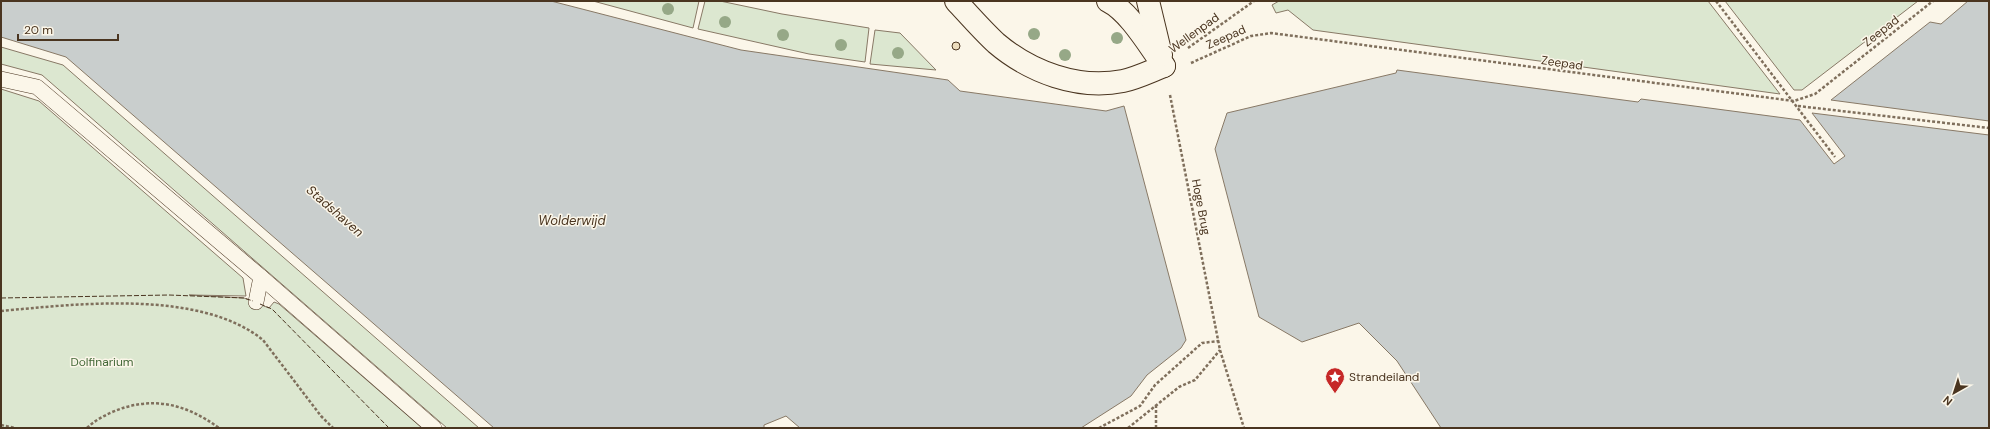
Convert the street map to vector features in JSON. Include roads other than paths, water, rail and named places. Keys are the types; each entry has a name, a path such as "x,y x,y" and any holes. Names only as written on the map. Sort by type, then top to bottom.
{"street":[{"path":"956,1 996,43 1020,61 1067,80 1096,84 1124,81 1164,66"},
{"path":"1108,1 1115,4 1139,31 1164,66"},
{"path":"1148,1 1164,66"}],"lane":[{"path":"1,78 37,86 261,277 434,428"},
{"path":"256,302 261,277"}],"water":[{"name":"Wolderwijd","path":"1,1 551,1 741,50 948,80 960,91 1106,111 1124,106 1186,340 1181,348 1147,375 1131,396 1081,428 800,428 786,416 764,425 764,428 494,428 66,57 1,37"},
{"path":"1968,1 1989,1 1989,121 1831,100 1930,22 1941,24"},
{"path":"1397,70 1638,102 1641,99 1800,120 1834,164 1845,156 1812,113 1989,135 1989,428 1441,428 1397,361 1359,323 1302,342 1259,317 1215,149 1227,113 1396,73"}],"place":[{"name":"Strandeiland","path":"1335,394"}],"water label":[{"name":"Stadshaven","path":"335,211"}],"park label":[{"name":"Dolfinarium","path":"102,362"}]}
